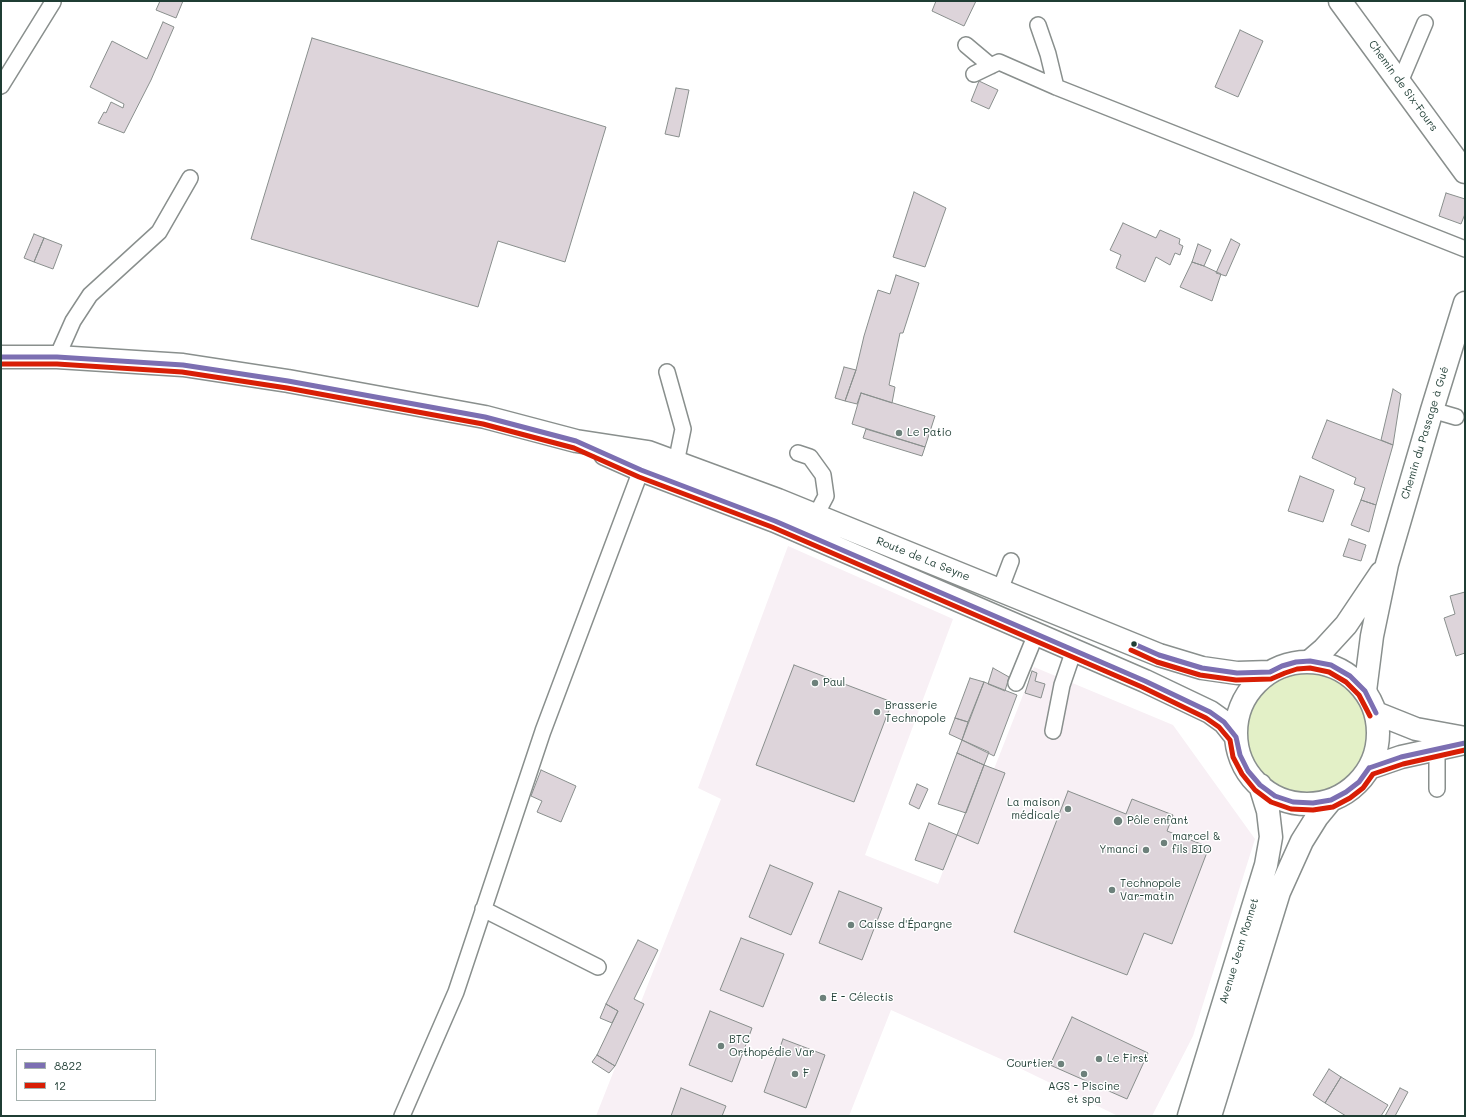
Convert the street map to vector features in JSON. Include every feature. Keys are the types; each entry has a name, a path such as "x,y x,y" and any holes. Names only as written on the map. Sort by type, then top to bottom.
{"main road":[{"name":"Chemin de Six-Fours","path":"1340,1 1465,172"},
{"name":"Chemin du Passage à Gué","path":"1365,691 1372,636 1387,564 1465,303"},
{"name":"Route de La Seyne","path":"1,357 57,357 183,365 288,381 485,417 576,441 648,452 816,515 1159,654 1195,666 1237,673 1270,672"},
{"name":"Route de La Seyne","path":"576,441 641,470 775,522 1145,681 1210,712 1224,722 1236,737"},
{"name":"Chemin du Passage à Gué","path":"1310,661 1324,649 1346,625 1387,564"},
{"path":"1310,661 1331,665 1350,676 1365,691 1376,713 1379,732 1376,751 1369,768 1359,782 1346,792 1331,800 1313,803 1293,802 1275,796 1260,785 1248,771 1240,755 1236,737 1240,712 1251,690 1270,672 1289,664 1310,661"},
{"path":"1376,713 1416,729 1465,738"},
{"path":"1369,768 1401,757 1465,743"},
{"name":"Avenue Jean Monnet","path":"1189,1116 1266,865 1271,837 1268,811 1260,785"},
{"name":"Avenue Jean Monnet","path":"1210,1116 1279,892 1302,841 1331,800"}],"lane":[{"path":"1,86 53,2"},
{"path":"1400,82 1425,23"},
{"path":"1038,25 1048,54 1056,87"},
{"path":"966,45 991,66"},
{"path":"974,74 999,62 1056,87 1465,249"},
{"path":"57,357 73,321 90,295 159,232 190,178"},
{"path":"667,372 683,429 676,463"},
{"path":"1432,410 1456,417"},
{"path":"798,453 810,456 823,475 826,496 816,515"},
{"path":"402,1116 456,992 543,731 641,470"},
{"path":"1000,590 1011,561"},
{"path":"1016,683 1036,634"},
{"path":"1053,731 1062,685 1074,650"},
{"path":"1437,749 1437,789"},
{"path":"484,909 598,967"}],"shaded area":[{"path":"788,546 953,619 865,855 938,884 984,765 994,769 1034,667 1173,725 1255,839 1193,1036 1152,1116 1118,1116 1003,1060 891,1010 849,1116 596,1116 721,799 698,788"}],"green space":[{"path":"1307,662 1328,665 1352,678 1362,688 1375,712 1378,733 1375,754 1362,778 1352,788 1328,801 1307,804 1286,801 1262,788 1252,778 1239,754 1236,733 1239,712 1252,688 1262,678 1286,665"}],"building":[{"path":"160,1 183,1 176,18 156,10"},
{"path":"936,1 976,1 964,26 932,11"},
{"path":"163,22 174,27 151,80 124,133 98,123 104,112 106,113 111,102 123,108 124,104 90,87 112,41 147,59"},
{"path":"1240,30 1263,41 1238,97 1215,87"},
{"path":"312,38 606,127 565,262 498,241 478,307 251,239"},
{"path":"979,81 998,90 989,109 971,101"},
{"path":"676,88 689,90 679,137 665,134"},
{"path":"914,192 946,208 925,267 893,257"},
{"path":"1446,193 1465,199 1465,214 1461,224 1439,216"},
{"path":"1123,223 1156,238 1160,230 1180,239 1179,244 1183,246 1180,255 1175,253 1170,265 1156,257 1145,282 1116,268 1121,255 1110,250"},
{"path":"34,234 44,238 34,262 24,258"},
{"path":"44,238 62,245 53,269 34,262"},
{"path":"1231,239 1240,244 1226,276 1216,273"},
{"path":"1198,244 1211,250 1204,266 1192,262"},
{"path":"1192,262 1221,274 1212,301 1180,287"},
{"path":"896,275 919,283 903,333 900,333 889,385 895,387 892,403 861,393 857,404 845,401 856,370 864,336 878,290 890,294"},
{"path":"844,367 856,370 845,401 835,398"},
{"path":"1393,389 1401,394 1393,445 1381,440"},
{"path":"861,393 935,416 925,447 852,424"},
{"path":"1327,420 1393,445 1376,505 1361,500 1365,488 1354,484 1356,478 1312,458"},
{"path":"866,429 925,447 922,456 863,438"},
{"path":"1300,476 1334,490 1323,522 1288,511"},
{"path":"1361,500 1376,505 1369,532 1351,525"},
{"path":"1349,539 1366,545 1361,561 1343,556"},
{"path":"1465,592 1465,653 1456,656 1444,618 1455,614 1450,596"},
{"path":"794,665 892,702 854,802 756,765"},
{"path":"993,668 1009,677 1005,691 988,684"},
{"path":"1032,671 1037,673 1035,681 1045,684 1041,698 1025,693"},
{"path":"970,678 984,682 968,722 955,718"},
{"path":"984,682 1017,695 994,756 962,740"},
{"path":"955,718 968,722 962,740 949,734"},
{"path":"962,740 989,752 984,765 957,753"},
{"path":"957,753 984,765 966,813 938,804"},
{"path":"984,765 1005,773 978,844 957,835"},
{"path":"541,770 576,786 561,822 537,812 542,801 531,796"},
{"path":"917,784 928,789 919,809 909,804"},
{"name":"Technopole Var-matin","path":"1068,791 1126,814 1132,799 1173,815 1167,831 1209,847 1172,944 1144,933 1127,975 1014,932"},
{"path":"929,823 957,835 943,870 915,860"},
{"path":"770,865 813,883 791,935 749,917"},
{"name":"Caisse d'Épargne","path":"839,891 882,908 862,960 819,943"},
{"path":"741,938 784,954 763,1007 720,990"},
{"path":"638,940 658,950 634,999 644,1004 615,1066 597,1055 618,1011 606,1004"},
{"path":"606,1004 618,1011 612,1023 600,1018"},
{"name":"BTC Orthopédie Var","path":"710,1011 752,1028 732,1082 689,1065"},
{"name":"Le First","path":"1072,1017 1148,1053 1127,1099 1050,1065"},
{"name":"F","path":"783,1039 825,1055 806,1108 764,1092"},
{"path":"597,1055 615,1066 609,1073 592,1062"},
{"path":"1329,1069 1341,1077 1325,1103 1313,1095"},
{"path":"1341,1077 1388,1105 1381,1116 1346,1116 1325,1103"},
{"path":"681,1088 726,1106 722,1116 671,1116"},
{"path":"1400,1088 1408,1092 1395,1116 1385,1116"}],"transit line":[{"name":"8822","path":"1,357 57,357 183,365 288,381 485,417 576,441 641,470 775,521 1145,681 1210,712 1224,722 1236,737 1240,755 1248,771 1260,785 1275,796 1293,802 1313,803 1331,800 1346,792 1359,782 1369,768"},
{"name":"12","path":"1,364 57,364 182,372 287,388 483,424 574,448 639,477 772,527 1142,687 1206,718 1219,727 1230,740 1233,757 1242,774 1255,790 1271,802 1291,809 1313,810 1333,807 1350,798 1363,788 1373,774 1403,764 1465,750"},
{"name":"8822","path":"1134,644 1159,655 1202,668 1237,673 1270,672 1282,666 1296,662 1310,661 1331,665 1350,676 1365,691 1376,713"},
{"name":"12","path":"1131,650 1157,662 1200,675 1236,680 1271,679 1297,669 1310,668 1329,672 1346,682 1359,695 1370,716"},
{"name":"8822","path":"1369,768 1401,757 1465,743"}],"place":[{"name":"Le Patio","path":"899,433"},
{"name":"Paul","path":"815,683"},
{"name":"Brasserie Technopole","path":"877,712"},
{"name":"La maison médicale","path":"1068,809"},
{"name":"Pôle enfant","path":"1118,821"},
{"name":"marcel & fils BIO","path":"1164,843"},
{"name":"Ymanci","path":"1146,850"},
{"name":"Technopole Var-matin","path":"1112,890"},
{"name":"Caisse d'Épargne","path":"851,925"},
{"name":"E - Célectis","path":"823,998"},
{"name":"BTC Orthopédie Var","path":"721,1046"},
{"name":"Le First","path":"1099,1059"},
{"name":"Courtier","path":"1061,1064"},
{"name":"F","path":"795,1074"},
{"name":"AGS - Piscine et spa","path":"1084,1074"}]}
